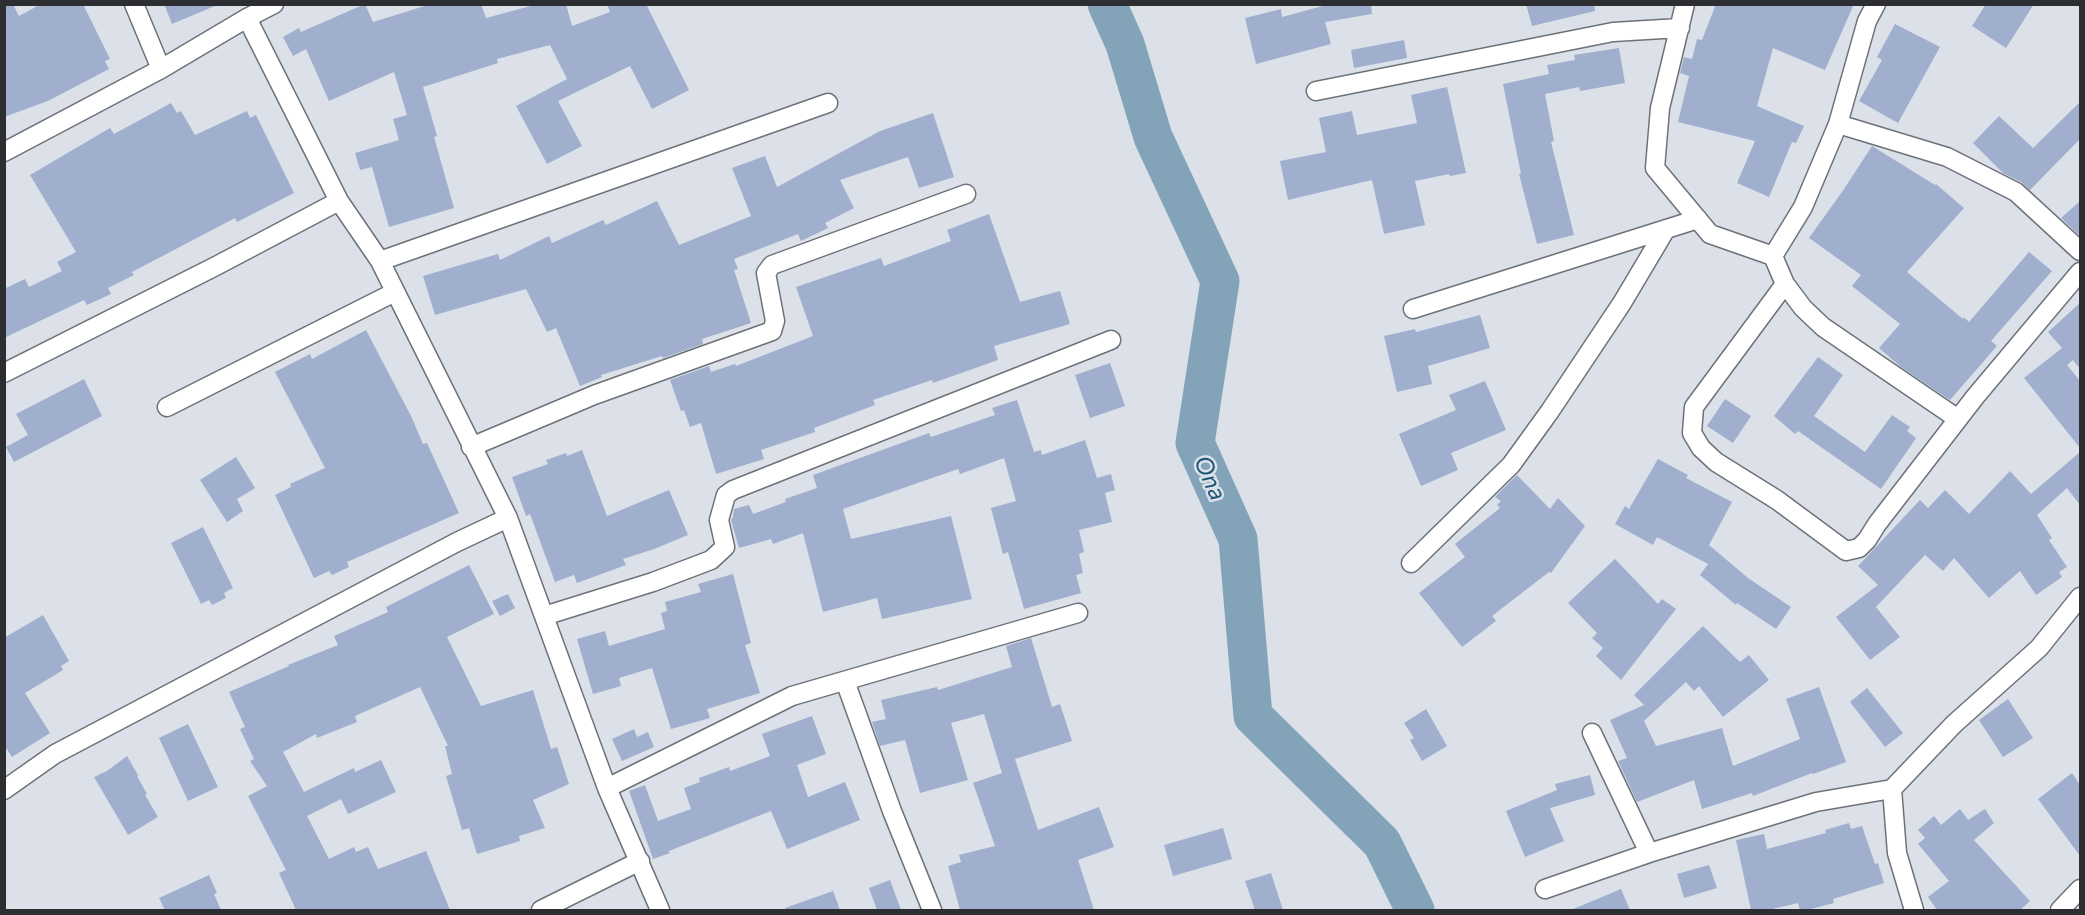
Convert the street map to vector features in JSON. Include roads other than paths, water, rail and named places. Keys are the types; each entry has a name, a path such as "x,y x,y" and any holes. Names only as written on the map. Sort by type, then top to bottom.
{"street":[{"path":"134,4 161,69"},
{"path":"4,152 161,69 274,4"},
{"path":"1686,4 1660,108 1655,168 1710,234 1773,256 1785,284 1803,308 1823,327 1958,419"},
{"path":"1773,256 1803,207 1838,124 1867,21 1876,4"},
{"path":"247,18 339,201 380,261 508,518 607,788 660,910"},
{"path":"1317,91 1613,32 1680,28"},
{"path":"380,261 828,103"},
{"path":"1838,124 1947,157 2016,192 2080,251"},
{"path":"471,447 594,395 772,331 775,321 766,273 772,265 966,194"},
{"path":"4,374 339,201"},
{"path":"1413,309 1698,219"},
{"path":"1411,563 1511,465 1616,313 1666,229"},
{"path":"1785,284 1694,406 1692,433 1701,448 1716,462 1777,500 1846,551 1859,548 1867,540 1958,419 2080,272"},
{"path":"167,407 395,292"},
{"path":"544,616 653,582 711,560 725,547 719,519 726,495 733,489 1111,340"},
{"path":"4,790 55,754 457,542 508,518"},
{"path":"1545,889 1649,852 1816,802 1892,789 1953,724 2039,648 2080,597"},
{"path":"607,788 792,696 1078,612"},
{"path":"845,681 892,811 932,910"},
{"path":"1592,733 1649,852"},
{"path":"1892,789 1897,853 1914,910"},
{"path":"541,910 640,861"},
{"path":"2060,910 2080,889"}],"waterway":[{"name":"Ona","path":"1107,4 1125,44 1153,137 1220,281 1195,443 1238,539 1253,716 1382,843 1415,910"}]}
